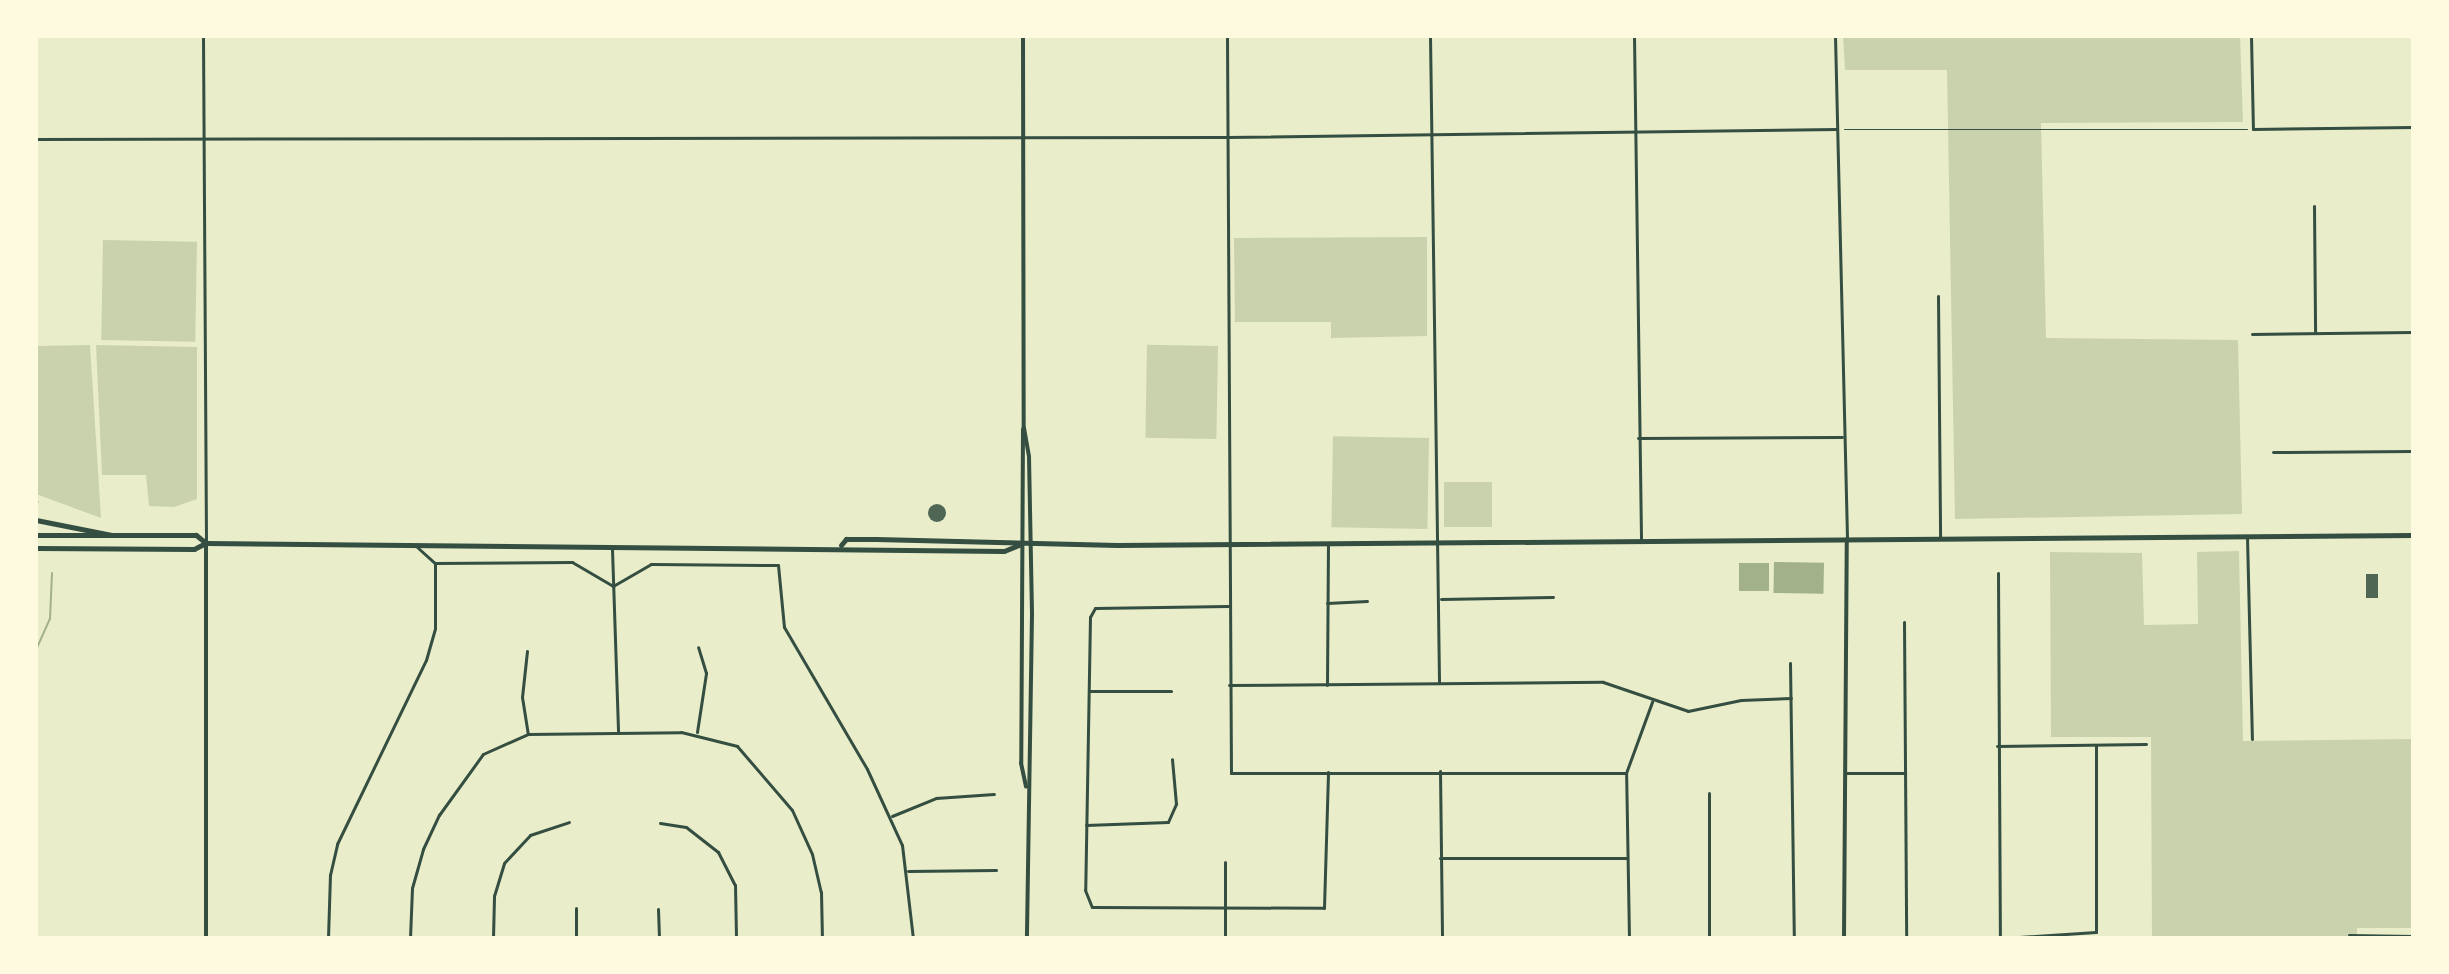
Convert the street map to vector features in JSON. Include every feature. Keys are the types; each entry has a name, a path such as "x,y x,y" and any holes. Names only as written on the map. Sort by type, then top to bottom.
{"main road":[{"path":"1023,36 1021,763 1027,789"},
{"path":"1024,428 1029,457 1032,763 1027,789 1027,938"},
{"path":"36,520 112,535"},
{"path":"36,535 196,535 206,543"},
{"path":"841,545 846,539 1003,539 1030,546 2413,535"},
{"path":"1844,938 1847,539"},
{"path":"36,548 194,549 206,543 841,545 848,550 1004,551 1020,545"},
{"path":"206,543 206,938"}],"street":[{"path":"203,36 206,543"},
{"path":"1227,36 1228,685 1231,773 1626,773"},
{"path":"1430,36 1441,599 1439,682"},
{"path":"1634,36 1641,539"},
{"path":"1835,36 1842,437 1847,539"},
{"path":"2251,36 2253,129 2413,127"},
{"path":"36,139 1227,137 1837,129"},
{"path":"2314,206 2315,332"},
{"path":"1938,296 1940,539"},
{"path":"2252,334 2413,332"},
{"path":"1638,438 1842,437"},
{"path":"2273,452 2413,451"},
{"path":"2247,537 2252,739"},
{"path":"1327,685 1329,543"},
{"path":"612,545 618,733"},
{"path":"416,546 435,563 572,562 613,586"},
{"path":"328,938 330,875 337,844 426,660 435,628 435,563"},
{"path":"613,586 651,564 778,565 784,627 794,650 892,816 907,871 913,938"},
{"path":"1998,573 1997,746 2002,938 2096,932 2096,745"},
{"path":"1441,599 1553,597"},
{"path":"1327,603 1367,601"},
{"path":"1228,606 1095,608 1090,617 1085,890 1092,907 1324,908 1328,772"},
{"path":"1904,622 1906,938"},
{"path":"697,732 706,673 698,647"},
{"path":"527,651 522,697 528,734"},
{"path":"1790,663 1794,938"},
{"path":"1228,685 1603,682 1652,702 1688,711 1741,700 1791,698"},
{"path":"1089,691 1171,691"},
{"path":"1629,938 1626,773 1652,702"},
{"path":"410,938 412,888 439,815 483,754 528,734 697,732 737,746 792,810 812,854 821,892 822,938"},
{"path":"1997,746 2146,744"},
{"path":"1086,825 1168,822 1176,804 1172,759"},
{"path":"1440,771 1442,938"},
{"path":"1845,773 1905,773"},
{"path":"1709,793 1709,938"},
{"path":"892,816 936,798 994,794"},
{"path":"493,938 494,896 504,863 530,835 569,822"},
{"path":"660,823 686,827 718,852 735,885 736,938"},
{"path":"1440,858 1627,858"},
{"path":"1225,862 1225,938"},
{"path":"907,871 996,870"},
{"path":"576,908 576,938"},
{"path":"658,909 659,938"},
{"path":"2349,935 2413,936"}],"path":[{"path":"1837,129 2253,129"}],"shaded area":[{"path":"1843,36 2240,36 2243,122 2041,123 2046,338 2238,340 2242,514 1955,519 1947,70 1845,70"},
{"path":"1427,237 1427,336 1331,338 1331,322 1235,322 1234,238"},
{"path":"103,240 197,242 195,342 101,340"},
{"path":"90,345 101,518 36,494 36,346"},
{"path":"96,345 197,347 197,499 174,507 149,506 146,475 102,475"},
{"path":"1147,345 1218,346 1216,439 1145,438"},
{"path":"1333,436 1429,438 1427,529 1331,527"},
{"path":"1444,482 1492,482 1492,527 1444,527"},
{"path":"2239,551 2243,741 2413,739 2413,928 2357,928 2357,938 2152,938 2151,737 2051,737 2050,552 2142,553 2144,625 2198,624 2197,552"},
{"path":"1774,562 1824,563 1823,594 1773,593"},
{"path":"1739,563 1769,563 1769,591 1739,591"}],"building":[{"path":"937,504 946,513 937,522 928,513"},
{"path":"2366,574 2378,574 2378,598 2366,598"}],"waterway":[{"path":"36,650 50,619 52,573"}]}
